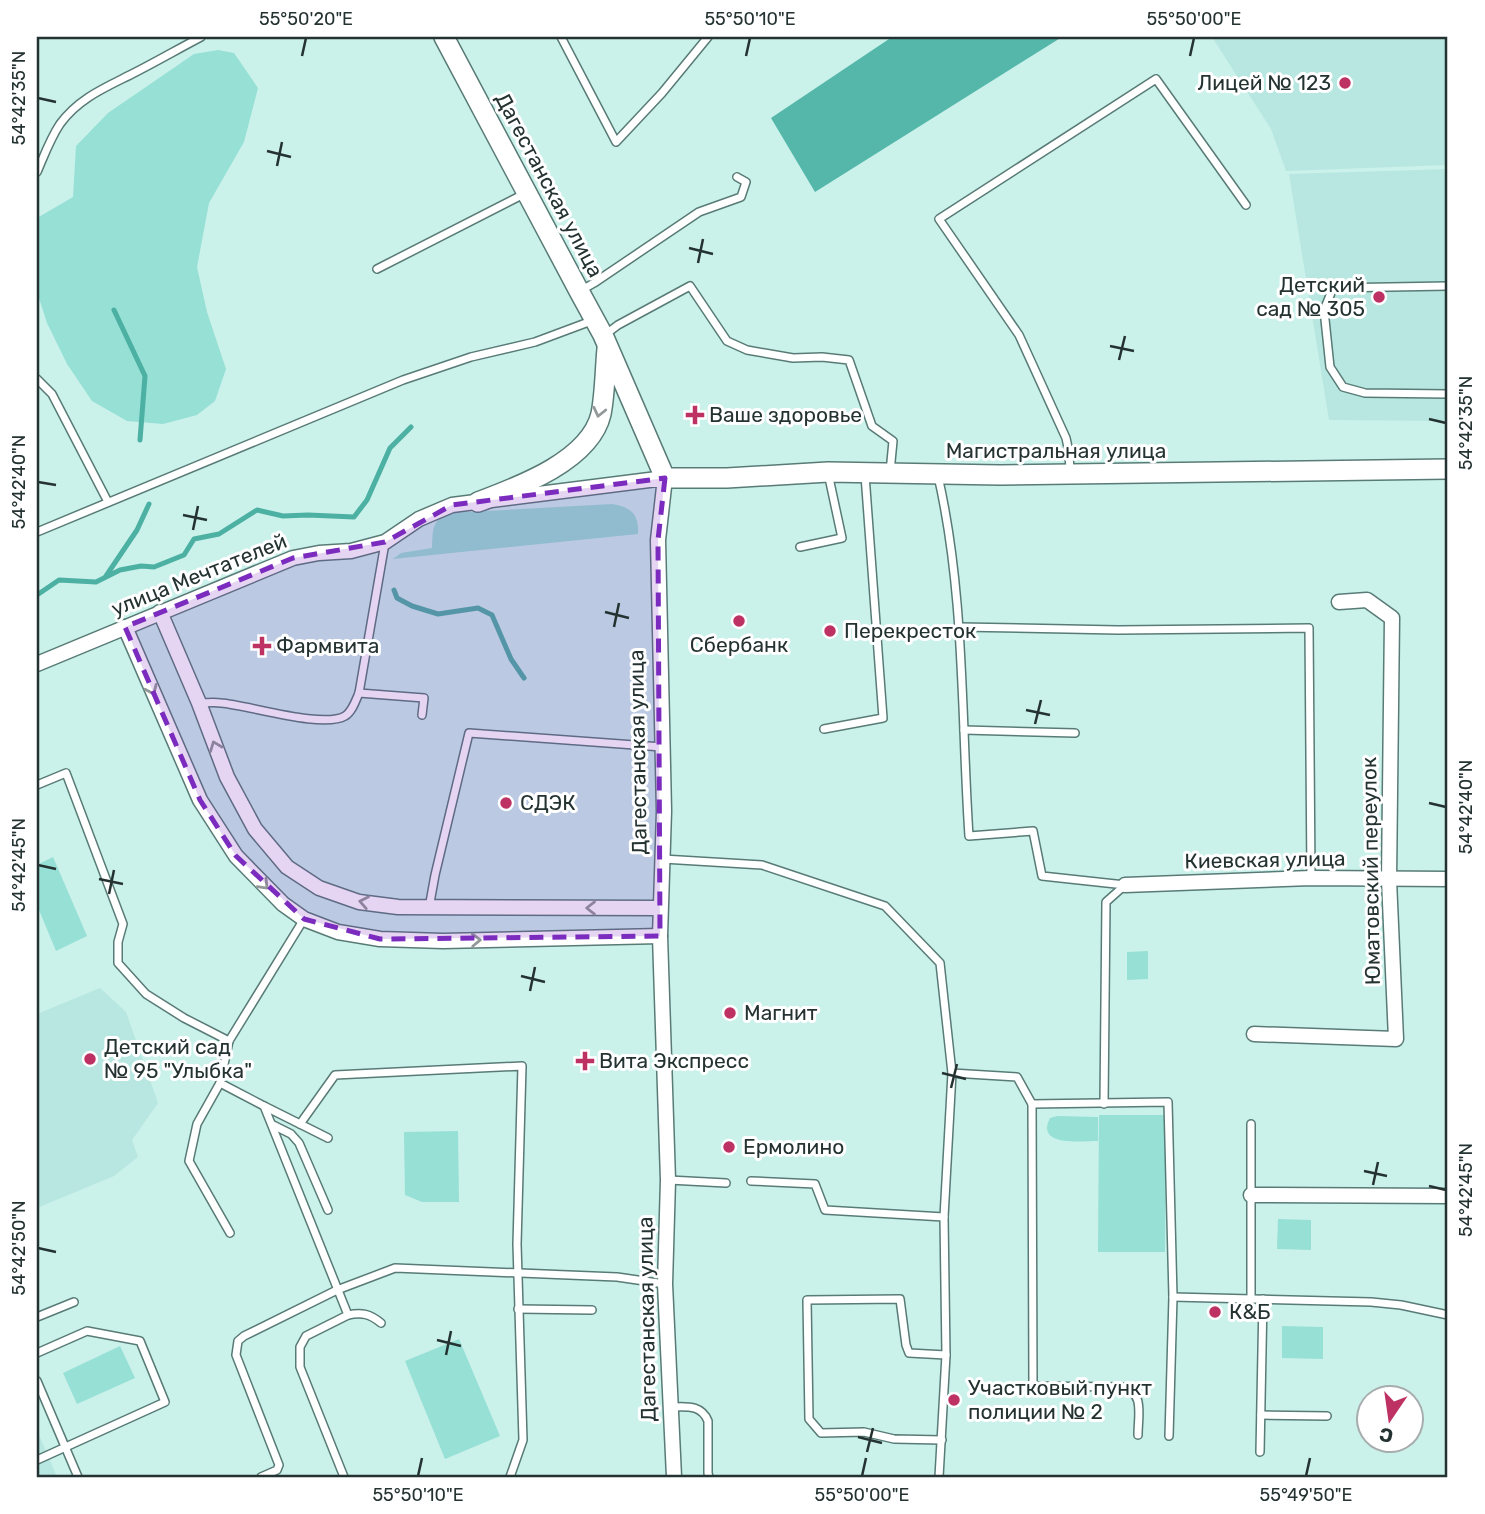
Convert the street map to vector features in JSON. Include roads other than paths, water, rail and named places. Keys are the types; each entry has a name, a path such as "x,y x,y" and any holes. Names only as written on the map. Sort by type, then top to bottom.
{"street":[{"name":"Дагестанская улица","path":"444,37 602,333 665,478 658,540 663,747 660,936 668,1180 665,1284 674,1477"},
{"path":"478,502 523,485 573,456 589,440 600,416 602,333"},
{"name":"Магистральная улица","path":"665,478 727,478 828,472 1070,474 1448,469"},
{"name":"улица Мечтателей","path":"37,664 293,558 351,551 385,542 419,519 452,505 665,478"},
{"name":"Юматовский переулок","path":"1254,1034 1396,1039 1389,880 1392,618 1367,600 1339,602"},
{"path":"160,612 227,777 255,829 287,867 319,888 359,902 398,907 660,908"},
{"path":"125,627 200,800 236,856 283,904 304,919 338,932 380,939 443,941 660,936"},
{"name":"Киевская улица","path":"1125,886 1311,878 1448,879"},
{"path":"1251,1195 1448,1196"}],"lane":[{"path":"37,173 49,142 61,123 86,98 201,37"},
{"path":"561,37 616,142 662,93 708,37"},
{"path":"1070,474 1066,438 1019,335 939,219 1156,79 1246,205"},
{"path":"579,291 699,212 741,197 746,182 737,177"},
{"path":"377,269 527,193"},
{"path":"37,532 402,380 471,357 535,342 602,333 690,286 727,341 747,350 793,358 849,360 872,426 893,441 890,473"},
{"path":"1448,286 1333,288 1324,310 1330,367 1343,387 1365,393 1448,394"},
{"path":"37,379 52,394 108,502"},
{"path":"800,547 842,538 828,472"},
{"path":"824,729 883,718 864,473"},
{"path":"938,474 944,499 960,627 969,836 1032,831 1042,876 1125,886"},
{"path":"199,703 220,703 299,718 334,719 346,715 359,693 385,542"},
{"path":"960,627 1309,628 1311,878"},
{"path":"359,693 424,698 422,715"},
{"path":"964,730 1075,733"},
{"path":"429,908 469,733 663,747"},
{"path":"37,785 66,773 123,923 118,942 118,963 146,994 184,1018 229,1041"},
{"path":"663,859 762,865 885,906 940,963 952,1073 944,1217 946,1355 939,1477"},
{"path":"1104,1104 1107,902 1125,886"},
{"path":"230,1233 189,1161 197,1124 220,1083 229,1041 304,919"},
{"path":"300,1124 335,1075 522,1066 517,1244 523,1440 510,1477"},
{"path":"952,1073 1017,1077 1032,1104 1033,1386 1131,1389 1138,1397 1138,1435"},
{"path":"220,1083 328,1138"},
{"path":"1032,1104 1168,1102 1173,1297 1169,1436"},
{"path":"264,1106 348,1315"},
{"path":"1251,1124 1251,1299"},
{"path":"272,1125 291,1134 299,1143 328,1210"},
{"path":"668,1180 726,1183"},
{"path":"751,1181 815,1184 825,1210 944,1217"},
{"path":"261,1477 277,1470 279,1460 236,1355 238,1341 337,1290 396,1268 617,1277 665,1284"},
{"path":"1173,1297 1381,1302 1448,1315"},
{"path":"942,1440 894,1439 864,1432 821,1433 809,1419 807,1300 900,1299 909,1353 946,1355"},
{"path":"1260,1452 1263,1299"},
{"path":"37,1317 74,1303"},
{"path":"518,1309 592,1310"},
{"path":"344,1477 300,1367 300,1347 306,1336 348,1315 372,1315 381,1322"},
{"path":"37,1353 87,1331 140,1341 165,1402 37,1460"},
{"path":"37,1381 78,1477"},
{"path":"671,1407 698,1408 705,1414 708,1421 709,1477"},
{"path":"1261,1415 1327,1416"}],"waterway":[{"path":"114,310 145,376 140,440"},
{"path":"37,595 59,580 96,582 120,570 141,566 154,567 184,555 194,539 219,534 257,510 283,516 354,517 367,500 390,448 411,427"},
{"path":"106,576 137,530 149,504"},
{"path":"394,590 397,598 438,614 478,608 492,615 511,659 524,678"}],"place":[{"name":"Лицей № 123","path":"1345,83"},
{"name":"Детский сад № 305","path":"1379,297"},
{"name":"Ваше здоровье","path":"695,415"},
{"name":"Сбербанк","path":"739,621"},
{"name":"Перекресток","path":"830,631"},
{"name":"Фармвита","path":"262,646"},
{"name":"СДЭК","path":"506,803"},
{"name":"Магнит","path":"730,1013"},
{"name":"Детский сад № 95 \"Улыбка\"","path":"90,1059"},
{"name":"Вита Экспресс","path":"585,1061"},
{"name":"Ермолино","path":"729,1147"},
{"name":"К&Б","path":"1215,1312"},
{"name":"Участковый пункт полиции № 2","path":"954,1400"}]}
